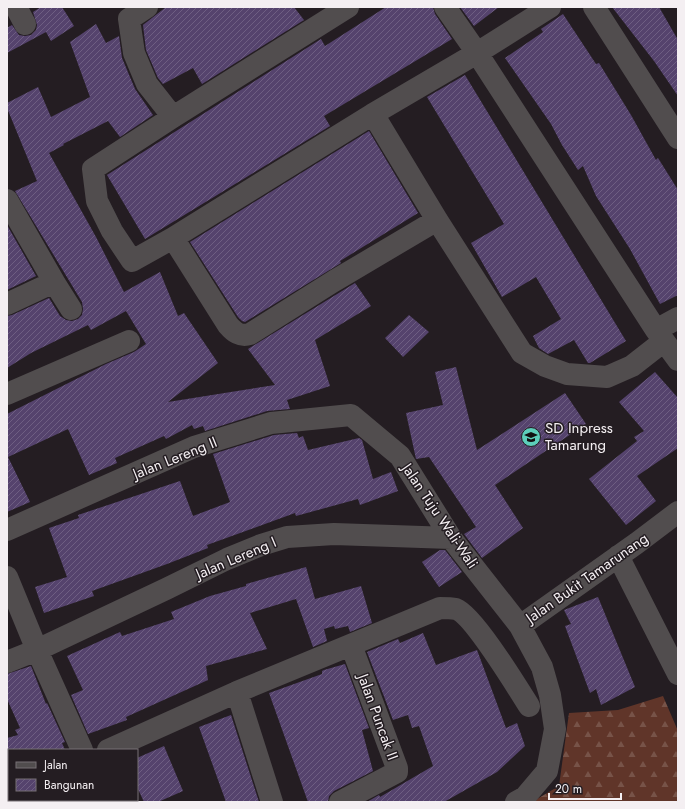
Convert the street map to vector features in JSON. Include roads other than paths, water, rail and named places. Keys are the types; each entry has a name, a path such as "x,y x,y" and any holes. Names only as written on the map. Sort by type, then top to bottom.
{"street":[{"path":"147,7 129,19 134,54 147,84 173,117"},
{"path":"348,7 322,14 173,117 93,169 97,201 112,231 132,261 173,238 373,114 477,53 550,7"},
{"path":"445,7 477,53 660,336 678,360"},
{"path":"594,7 678,138"},
{"path":"373,114 437,220 522,353 556,371 567,374 607,377 632,366 678,318"},
{"path":"7,200 71,309"},
{"path":"173,238 228,324 240,335 244,335 250,334 334,281 437,220"},
{"path":"7,304 54,282"},
{"path":"7,394 129,341"},
{"name":"Jalan Lereng II","path":"7,530 194,447 271,423 351,415"},
{"name":"Jalan Tuju Wali-Wali","path":"351,415 400,456 451,538 520,626"},
{"name":"Jalan Bukit Tamarunang","path":"516,802 524,797 547,771 555,730 550,695 542,667 520,626 678,512"},
{"name":"Jalan Lereng I","path":"7,662 37,650 227,559 261,545 287,537 334,534 451,538"},
{"path":"618,556 678,674"},
{"path":"7,577 79,749"},
{"path":"110,749 237,692 352,646 440,608 457,610 467,618 484,639 529,706"},
{"name":"Jalan Puncak II","path":"340,802 397,772 397,768 352,646"},
{"path":"237,692 272,802"}],"place":[{"name":"SD Inpress Tamarung","path":"531,437"}]}
